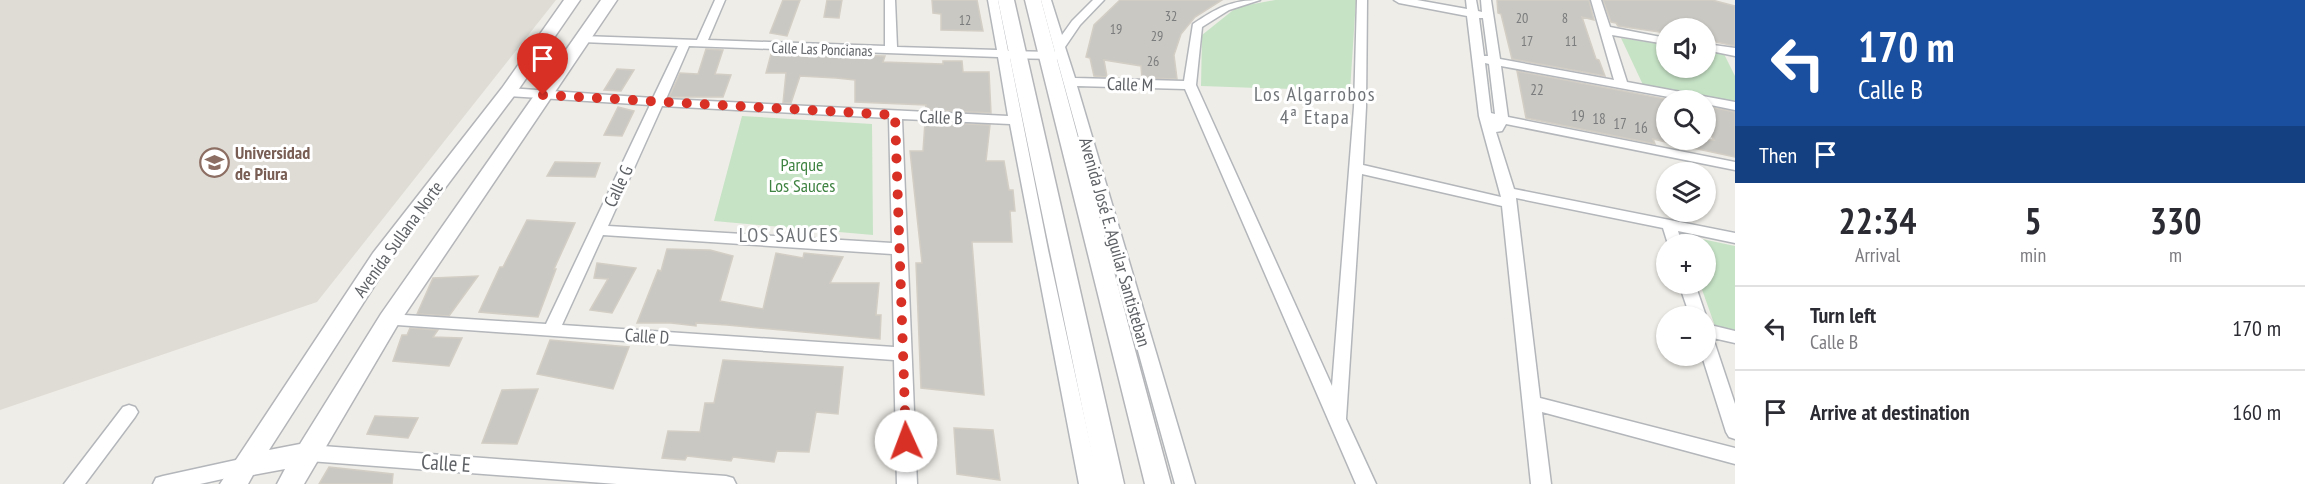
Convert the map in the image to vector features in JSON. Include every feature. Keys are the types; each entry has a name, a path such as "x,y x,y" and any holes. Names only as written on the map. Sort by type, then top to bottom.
{"main road":[{"name":"Avenida Sullana Norte","path":"239,475 381,258 508,92 572,0"},
{"name":"Avenida Sullana Norte","path":"290,484 389,320 609,0"},
{"path":"1006,0 1010,55 1112,484"},
{"name":"Avenida José E. Aguilar Santisteban","path":"1033,0 1057,53 1158,484"},
{"path":"239,475 309,453"}],"street":[{"path":"701,43 720,0"},
{"path":"890,0 891,51"},
{"path":"993,0 1010,55 1014,120 1089,484"},
{"name":"Avenida José E. Aguilar Santisteban","path":"1046,0 1057,53 1071,82 1185,484"},
{"path":"1057,53 1076,22 1100,0"},
{"path":"1255,0 1225,8 1197,26 1190,85 1366,484"},
{"path":"1338,421 1356,168 1362,0"},
{"path":"1399,0 1488,16"},
{"path":"1471,0 1485,117 1508,197 1541,484"},
{"path":"1486,0 1502,120 1491,139"},
{"path":"1596,0 1622,86"},
{"path":"1605,30 1656,39"},
{"name":"Calle Las Poncianas","path":"582,39 1010,55 1057,53"},
{"name":"Calle G","path":"552,330 686,43"},
{"path":"1716,50 1734,55"},
{"path":"1477,58 1735,106"},
{"name":"Calle M","path":"1071,82 1190,85"},
{"name":"Calle B","path":"508,92 1014,120"},
{"path":"895,115 907,484"},
{"path":"1485,117 1735,166"},
{"path":"1356,168 1735,238"},
{"path":"1668,225 1671,234"},
{"path":"597,230 899,249"},
{"name":"Calle D","path":"389,320 904,354"},
{"path":"1716,332 1735,337"},
{"path":"1714,366 1735,432"},
{"path":"1533,403 1735,456"},
{"path":"74,484 129,412"},
{"name":"Calle E","path":"309,453 726,484"},
{"path":"163,484 239,475"}],"shaded area":[{"name":"Universidad de Piura","path":"0,0 556,0 317,302 0,410"}],"green space":[{"path":"1275,0 1356,0 1350,91 1201,86 1202,35 1237,7"},
{"path":"1621,38 1656,43 1656,78 1716,78 1716,53 1724,54 1735,76 1735,104 1716,100 1716,90 1660,90 1644,87"},
{"name":"Parque Los Sauces","path":"742,116 872,124 873,235 714,221"},
{"path":"1716,242 1735,246 1735,331 1716,326 1716,306 1708,306 1704,294 1716,294"}],"building":[{"path":"783,0 800,0 787,36 770,33"},
{"path":"827,0 842,0 839,18 824,17"},
{"path":"932,0 977,0 983,31 941,30 941,14 933,13"},
{"path":"1120,0 1222,0 1195,17 1181,34 1174,55 1177,79 1142,78 1141,66 1104,60 1107,77 1094,76 1090,58 1086,57 1094,25"},
{"path":"1497,0 1589,0 1594,20 1582,17 1596,59 1599,60 1605,76 1512,59 1501,14 1498,13"},
{"path":"1603,0 1712,0 1735,6 1735,46 1716,42 1716,18 1656,18 1656,32 1618,26 1611,22"},
{"path":"706,49 723,50 715,74 731,75 723,97 669,97 680,73 698,74"},
{"path":"771,54 885,56 883,62 943,64 943,61 962,61 963,72 989,72 991,113 925,110 926,105 855,102 855,80 800,76 791,103 783,103 786,73 766,73"},
{"path":"617,69 634,70 621,91 604,90"},
{"path":"1517,71 1656,97 1656,140 1653,139 1655,144 1526,118"},
{"path":"618,107 634,111 622,136 604,135"},
{"path":"1716,108 1735,112 1735,157 1702,150 1716,150"},
{"path":"925,122 990,125 986,161 1004,161 1009,190 1013,190 1015,211 1010,211 1012,242 972,242 984,395 921,388 916,263 922,263 910,151 923,151"},
{"path":"555,162 600,163 595,177 547,176"},
{"path":"527,220 575,223 554,269 556,269 538,317 479,312 500,267 503,267"},
{"path":"667,249 710,250 733,256 720,301 763,309 776,253 803,258 804,253 843,257 830,283 879,283 876,315 881,315 880,339 727,325 637,323 658,270 661,271"},
{"path":"597,263 636,268 612,313 590,310 608,279 594,278"},
{"path":"478,276 449,316 417,314 433,278"},
{"path":"410,328 438,330 433,337 462,338 449,366 393,361 402,335 407,335"},
{"path":"550,340 629,347 613,389 537,374"},
{"path":"723,360 843,367 838,414 816,412 809,452 777,451 774,462 733,457 731,461 687,456 685,460 662,458 668,431 700,432 705,403 714,403"},
{"path":"538,389 517,444 482,443 502,390"},
{"path":"375,416 418,418 408,438 367,434"},
{"path":"954,428 993,430 1000,480 957,474"},
{"path":"329,467 393,474 392,484 319,484"}],"place":[{"name":"Universidad de Piura","path":"214,162"}],"district":[{"name":"Los Algarrobos 4ª Etapa","path":"1315,106"},
{"name":"LOS SAUCES","path":"789,235"}],"route":[{"path":"543,95 895,115 906,441"}]}
